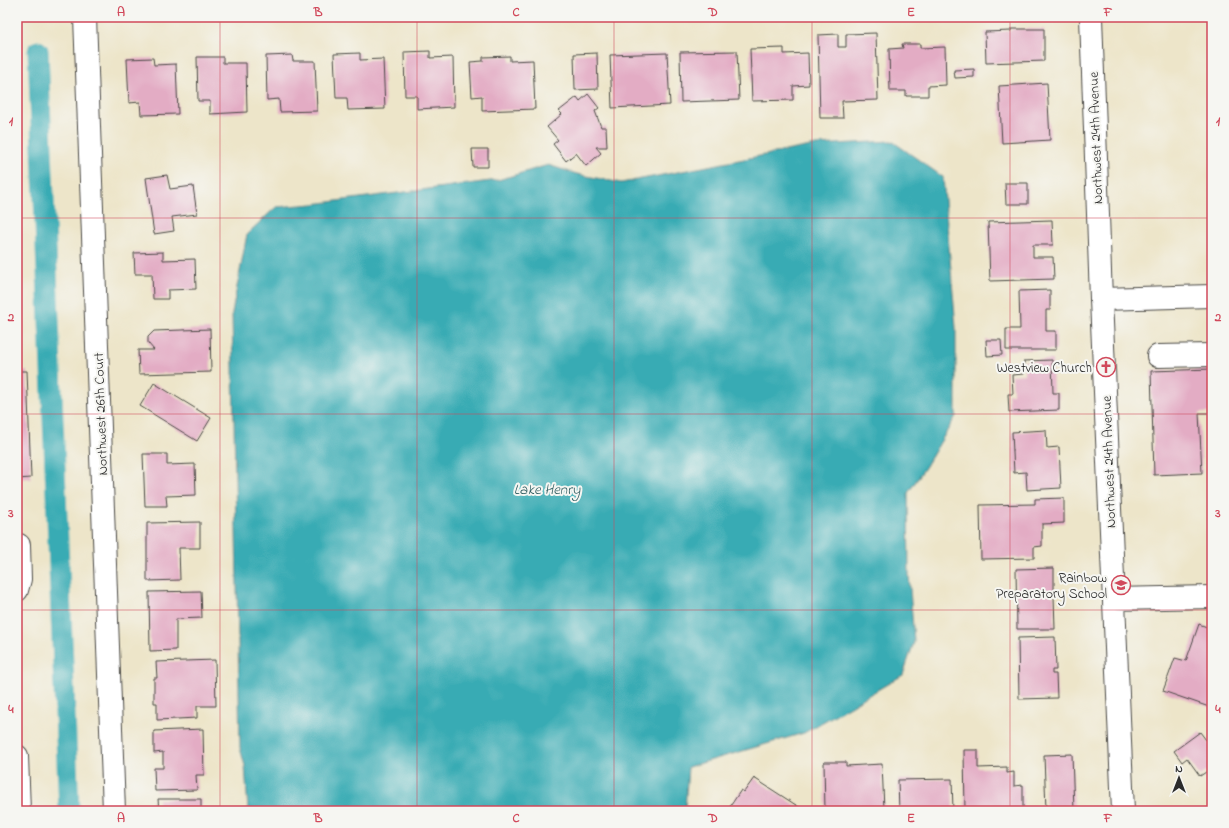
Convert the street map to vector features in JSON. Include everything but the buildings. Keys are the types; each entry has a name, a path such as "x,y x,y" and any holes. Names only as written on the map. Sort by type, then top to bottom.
{"street":[{"name":"Northwest 26th Court","path":"85,17 114,811"},
{"name":"Northwest 24th Avenue","path":"1091,17 1101,299 1123,811"},
{"path":"1101,299 1212,296"},
{"path":"1158,356 1212,355"},
{"path":"17,545 19,545 20,579 17,590"},
{"path":"1114,599 1212,597"},
{"path":"17,756 19,811"}],"water":[{"name":"Lake Henry","path":"892,141 943,177 956,328 956,416 908,493 909,575 914,642 903,675 804,733 688,767 685,811 248,811 245,766 240,748 232,313 247,234 276,207 313,204 498,180 548,165 577,174 621,183 816,145"}],"waterway":[{"path":"38,51 69,811"}],"place":[{"name":"Westview Church","path":"1106,367"},
{"name":"Rainbow Preparatory School","path":"1121,585"}]}
